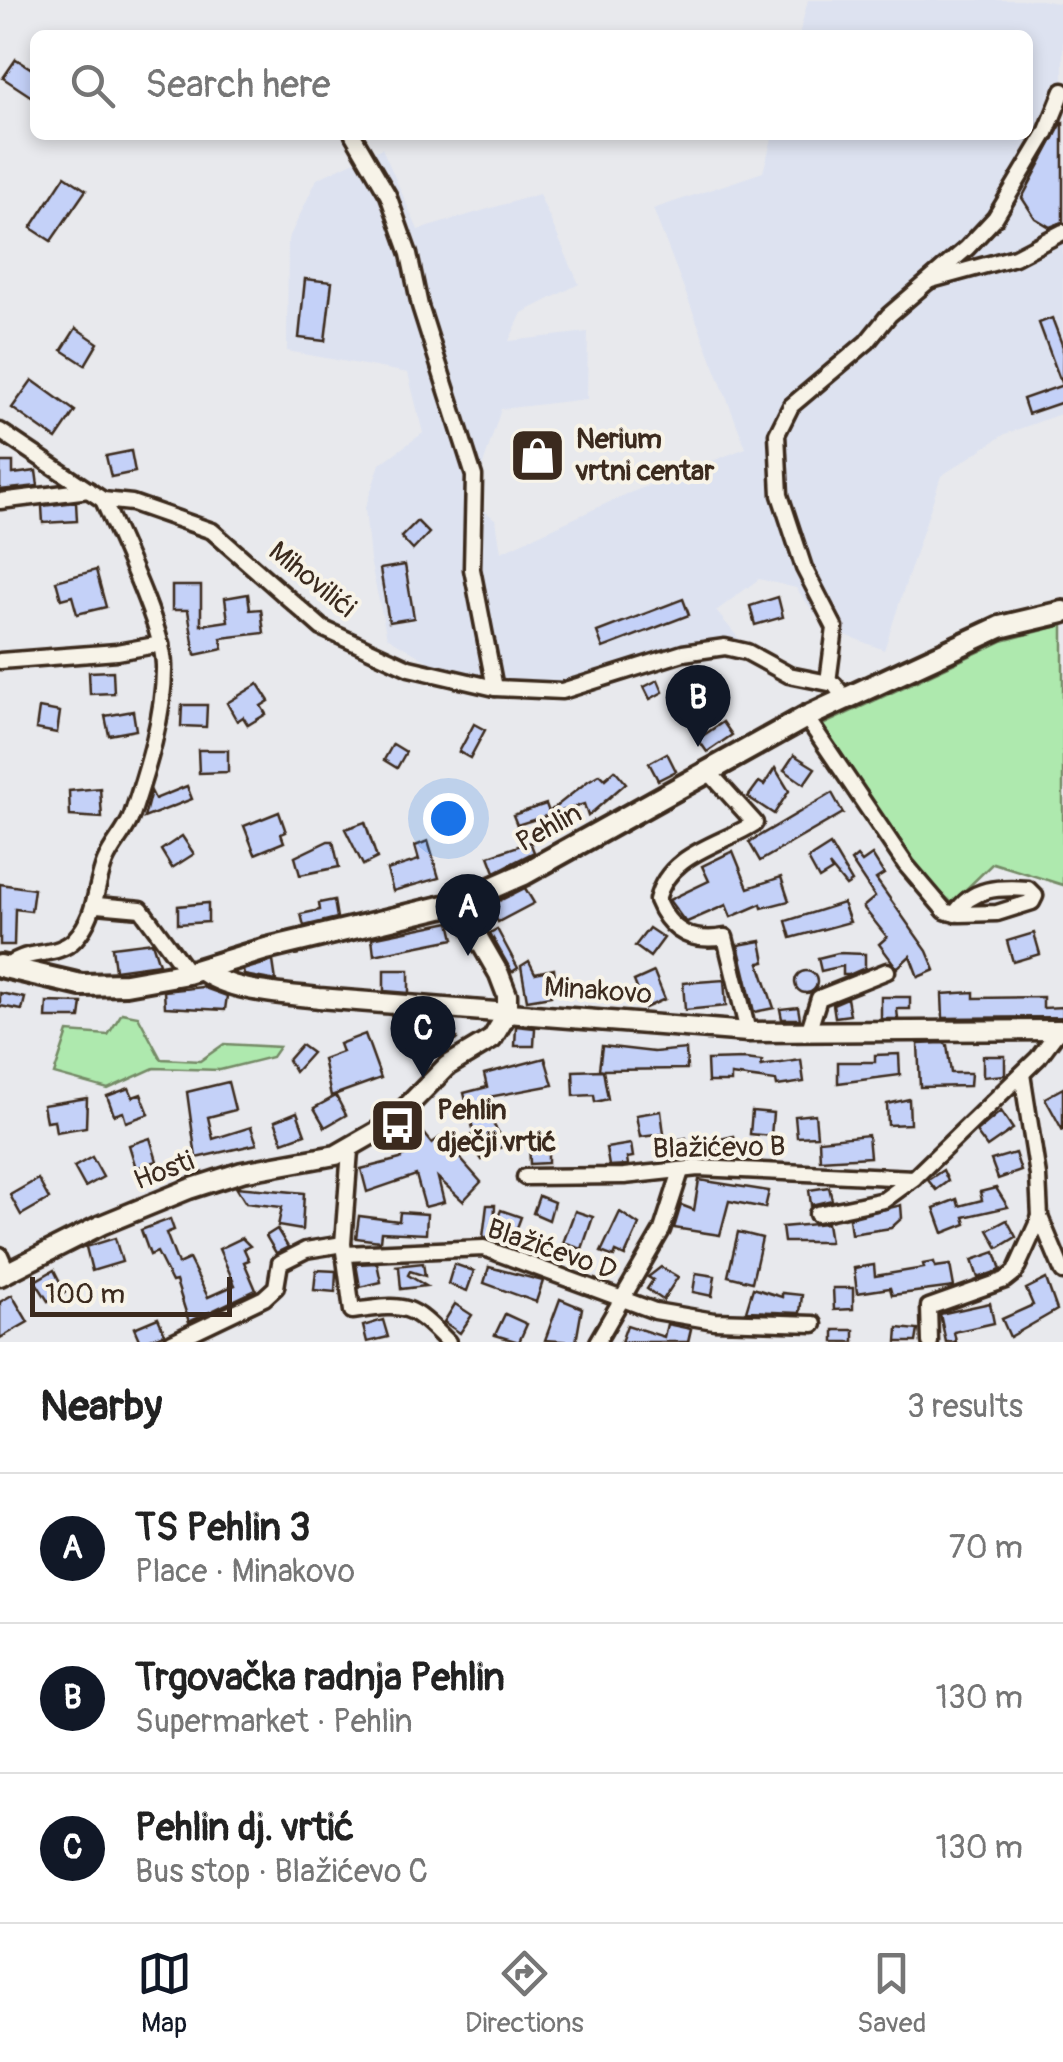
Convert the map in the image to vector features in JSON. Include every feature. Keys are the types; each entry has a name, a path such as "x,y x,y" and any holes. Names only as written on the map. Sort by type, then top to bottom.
{"main road":[{"name":"Pehlin","path":"4,967 82,985 126,984 194,971 266,949 458,903 524,874 806,717 1000,627 1063,612"}],"street":[{"path":"828,682 836,628 804,568 780,495 777,434 791,406 867,342 995,218 1046,133 1063,91"},
{"path":"356,140 388,195 409,254 420,306 474,476 472,569 496,688 562,691 683,653 724,648 747,652 789,675 837,685 846,700"},
{"path":"926,281 1015,257 1063,232"},
{"name":"Mihovilići","path":"0,431 103,500 132,503 212,531 322,628 360,649 409,668 496,688"},
{"path":"0,501 89,490"},
{"path":"4,967 16,958 69,945 96,906 106,859 130,820 154,736 162,686 161,644 103,500"},
{"path":"0,661 161,644"},
{"path":"806,717 906,865 945,911 955,914 997,913 1032,902 1034,896 1028,889 992,888 965,901 955,914"},
{"path":"708,771 755,823 692,852 660,888 657,900 670,922 692,938 725,936 748,1032"},
{"name":"Minakovo","path":"458,903 490,952 507,995 507,1014 748,1032 1061,1030"},
{"path":"96,906 141,910 194,971"},
{"path":"808,1033 819,998 886,970"},
{"name":"Pehlin","path":"194,971 300,996 507,1014"},
{"path":"448,1342 415,1308 402,1304 352,1312 344,1249 350,1150 390,1124 447,1066 492,1039 507,1014"},
{"path":"816,1214 884,1200 914,1178 1022,1074 1061,1030"},
{"path":"1022,1074 1038,1176 1040,1218 1063,1272"},
{"name":"Hosti","path":"2,1267 194,1188 242,1172 350,1150"},
{"name":"Blažićevo B","path":"525,1177 745,1169 914,1178"},
{"name":"Blažićevo D","path":"622,1301 662,1230 680,1171"},
{"path":"930,1342 929,1307 1006,1280 1015,1272 1040,1218"},
{"name":"Blažićevo D","path":"344,1249 484,1248 622,1301 714,1321 814,1324"},
{"path":"172,1342 264,1298 276,1288 280,1263 306,1250 344,1249"},
{"path":"597,1342 622,1301"}],"shaded area":[{"path":"808,0 1041,0 1063,4 1063,413 1005,434 941,476 884,650 825,627 796,588 759,579 716,611 740,640 671,646 567,687 476,680 432,664 387,637 370,560 365,508 380,464 423,433 408,373 287,351 288,240 317,179 382,148 418,230 539,194 579,284 522,313 509,341 588,332 587,399 501,409 483,465 483,510 496,520 501,552 627,494 746,448 653,209 763,172 772,140 1033,140 1033,30 800,30"}],"green space":[{"path":"1063,625 1063,885 993,863 952,903 914,867 818,727 1002,641"},
{"path":"122,1013 138,1016 161,1059 200,1061 224,1044 279,1047 272,1057 220,1070 154,1068 108,1089 54,1074 68,1032 108,1035"}],"building":[{"path":"16,59 30,68 30,96 3,78"},
{"path":"1063,121 1063,222 1050,227 1035,218 1022,198"},
{"path":"65,176 86,190 51,241 31,228"},
{"path":"305,279 332,282 325,341 299,338"},
{"path":"1052,318 1063,347 1062,385 1039,323"},
{"path":"76,328 98,343 85,365 62,350"},
{"path":"32,380 75,411 56,439 12,408"},
{"path":"1063,385 1063,402 1028,414 1023,399"},
{"path":"540,446 545,456 530,464 525,454"},
{"path":"131,451 135,472 111,477 106,456"},
{"path":"0,462 13,462 13,474 36,471 38,486 0,490"},
{"path":"76,502 77,521 43,523 42,506"},
{"path":"417,521 429,533 413,550 401,537"},
{"path":"405,565 414,618 389,622 380,569"},
{"path":"96,570 106,607 77,614 72,596 61,599 56,581"},
{"path":"172,586 201,586 201,625 228,621 225,598 248,594 250,610 261,609 264,633 221,638 223,649 195,655 188,610 172,610"},
{"path":"778,597 783,617 755,625 750,606"},
{"path":"683,599 689,615 603,648 597,632"},
{"path":"113,671 114,693 90,694 89,672"},
{"path":"658,680 663,692 650,699 644,687"},
{"path":"258,684 269,701 261,706 266,714 248,725 243,717 237,721 227,703"},
{"path":"182,705 207,705 206,727 181,726"},
{"path":"39,708 60,712 57,733 36,729"},
{"path":"133,711 136,730 109,735 105,716"},
{"path":"723,722 732,735 707,752 698,739"},
{"path":"474,724 485,730 470,758 459,752"},
{"path":"393,744 406,752 397,768 384,760"},
{"path":"198,750 228,750 228,772 199,773"},
{"path":"667,753 676,771 658,780 649,763"},
{"path":"794,755 815,768 804,784 784,770"},
{"path":"775,768 789,791 774,814 748,797 759,782 764,785"},
{"path":"615,770 626,783 588,816 584,804 517,825 513,815 546,804 549,812 588,781 600,774 605,779"},
{"path":"187,786 192,799 144,818 151,791 155,799"},
{"path":"100,788 102,818 70,816 69,791"},
{"path":"832,793 843,813 760,861 749,842"},
{"path":"279,812 286,832 281,834 284,842 255,854 244,826"},
{"path":"365,822 377,858 363,865 345,829"},
{"path":"182,836 194,854 172,868 161,850"},
{"path":"333,841 339,867 300,875 295,857"},
{"path":"428,841 439,878 393,891 387,870 419,860 415,846"},
{"path":"530,842 534,852 495,872 489,856"},
{"path":"830,845 852,882 846,886 829,865 832,871 819,879 808,859"},
{"path":"733,851 748,888 781,877 789,901 762,908 761,904 731,917 726,905 687,922 669,900 709,881 702,866"},
{"path":"872,855 884,874 876,879 927,951 935,970 918,977 910,956 897,968 879,944 887,937 863,907 875,897 851,861 857,856 862,862"},
{"path":"0,884 34,889 31,911 15,909 14,945 0,945"},
{"path":"525,888 534,903 498,922 489,906"},
{"path":"334,900 337,918 304,926 301,914 320,910 319,903"},
{"path":"208,903 208,922 178,924 178,906"},
{"path":"843,903 850,922 791,938 786,921"},
{"path":"450,922 454,939 374,955 372,938"},
{"path":"649,928 664,938 650,957 635,946"},
{"path":"497,929 518,968 512,972 490,933"},
{"path":"1034,933 1040,954 1013,962 1007,941"},
{"path":"761,941 765,962 759,963 774,1008 754,1012 738,945"},
{"path":"152,942 159,964 115,970 112,947"},
{"path":"838,953 865,954 865,968 849,975 843,975 843,966 821,971 818,958"},
{"path":"273,961 276,981 244,975 243,970"},
{"path":"529,961 535,973 554,969 556,983 549,984 551,996 527,1000 521,966"},
{"path":"384,970 409,970 409,993 384,991"},
{"path":"806,971 817,982 806,993 795,982"},
{"path":"654,972 665,999 645,1008 634,981"},
{"path":"724,980 726,1006 685,1010 683,983"},
{"path":"202,987 227,996 225,1010 165,1007 164,991"},
{"path":"974,992 974,998 1043,997 1043,1008 1063,1007 1063,1017 943,1018 942,994"},
{"path":"0,993 25,998 22,1010 0,1006"},
{"path":"881,997 910,997 910,1009 897,1009 898,1019 881,1019"},
{"path":"847,998 850,1015 835,1017 833,1004"},
{"path":"47,1002 82,1003 80,1018 46,1018"},
{"path":"798,1007 800,1019 782,1019 780,1009"},
{"path":"392,1016 413,1018 412,1035 391,1035"},
{"path":"439,1020 447,1021 457,1039 440,1055 422,1036"},
{"path":"516,1026 535,1028 534,1046 515,1046"},
{"path":"365,1034 381,1078 331,1096 323,1059 342,1052 339,1044"},
{"path":"918,1044 947,1045 951,1073 971,1073 970,1086 920,1087"},
{"path":"301,1045 312,1053 295,1072 288,1060"},
{"path":"602,1046 654,1052 686,1049 687,1069 599,1069"},
{"path":"899,1054 900,1075 838,1083 838,1062 875,1062 875,1055"},
{"path":"983,1056 1005,1056 1005,1075 983,1077"},
{"path":"545,1058 553,1085 489,1097 493,1111 486,1113 506,1144 482,1160 468,1138 474,1133 464,1093 487,1087 484,1074"},
{"path":"707,1060 762,1061 761,1066 801,1060 804,1082 777,1086 776,1081 731,1075 731,1082 708,1082"},
{"path":"603,1070 608,1099 595,1102 594,1095 574,1096 573,1071"},
{"path":"228,1082 235,1110 208,1117 213,1139 251,1127 257,1144 196,1158 187,1092"},
{"path":"129,1088 133,1097 141,1094 149,1114 126,1122 123,1112 114,1115 107,1096"},
{"path":"1063,1088 1063,1131 1045,1098"},
{"path":"336,1096 346,1115 325,1127 314,1108"},
{"path":"87,1098 86,1127 56,1132 54,1120 46,1121 43,1105"},
{"path":"909,1099 910,1124 888,1125 887,1104"},
{"path":"661,1111 664,1134 640,1137 636,1115"},
{"path":"752,1111 773,1113 771,1136 750,1134"},
{"path":"1001,1111 1013,1129 987,1147 976,1132"},
{"path":"297,1112 305,1134 283,1142 275,1121"},
{"path":"815,1114 817,1136 797,1137 795,1116"},
{"path":"415,1122 432,1143 441,1137 481,1182 463,1201 438,1178 444,1202 425,1207 416,1175 367,1192 361,1169 400,1159 414,1149 401,1132"},
{"path":"868,1135 870,1157 820,1160 819,1140"},
{"path":"734,1136 738,1154 720,1158 716,1140"},
{"path":"150,1138 157,1161 136,1168 129,1145"},
{"path":"686,1138 690,1158 672,1160 669,1141"},
{"path":"529,1141 548,1141 548,1163 530,1164"},
{"path":"631,1144 633,1157 627,1158 628,1165 609,1166 606,1148"},
{"path":"1015,1153 1021,1171 998,1179 991,1160"},
{"path":"92,1157 103,1177 85,1187 74,1167"},
{"path":"943,1170 948,1181 936,1190 928,1180"},
{"path":"38,1179 49,1199 21,1215 10,1195"},
{"path":"699,1180 769,1191 765,1208 729,1201 720,1235 674,1228 681,1205 694,1210"},
{"path":"236,1187 304,1193 302,1230 278,1226 282,1207 246,1203"},
{"path":"829,1187 832,1200 811,1205 809,1190"},
{"path":"996,1188 1008,1207 964,1217 966,1224 943,1233 934,1208 957,1199 959,1206 982,1200 980,1192"},
{"path":"539,1196 554,1202 549,1220 533,1213"},
{"path":"487,1205 495,1205 494,1227 501,1210 521,1217 514,1236 494,1229 494,1240 483,1237"},
{"path":"901,1205 902,1218 891,1228 851,1234 849,1218"},
{"path":"575,1211 593,1217 582,1249 563,1243"},
{"path":"400,1212 427,1214 426,1234 381,1232 380,1241 356,1238 359,1216 399,1221"},
{"path":"620,1212 639,1225 625,1256 616,1252 614,1257 601,1252"},
{"path":"170,1219 174,1230 166,1233 178,1264 189,1259 208,1297 235,1285 219,1249 242,1238 250,1246 244,1249 249,1260 244,1262 256,1290 189,1322 176,1281 172,1282 157,1252 150,1255 141,1230"},
{"path":"1007,1220 1016,1237 998,1248 988,1230"},
{"path":"827,1223 830,1242 784,1242 782,1227"},
{"path":"277,1229 288,1247 276,1253 266,1236"},
{"path":"738,1232 762,1238 752,1282 728,1276"},
{"path":"115,1238 122,1262 92,1271 86,1247"},
{"path":"533,1238 550,1244 545,1259 528,1253"},
{"path":"995,1252 1001,1270 978,1278 972,1260"},
{"path":"934,1262 935,1267 950,1265 954,1287 892,1295 890,1288 857,1293 854,1268 874,1265 875,1276 924,1268 923,1264"},
{"path":"377,1263 381,1282 360,1287 356,1264"},
{"path":"423,1263 425,1276 410,1271 408,1275 426,1286 401,1289 399,1267 395,1266"},
{"path":"454,1264 474,1271 467,1291 448,1284"},
{"path":"489,1267 543,1281 536,1302 484,1283"},
{"path":"661,1267 678,1277 663,1300 647,1289 653,1280 648,1277"},
{"path":"54,1270 65,1292 48,1301 35,1281"},
{"path":"316,1270 336,1271 335,1292 314,1290"},
{"path":"696,1273 715,1276 712,1296 693,1292"},
{"path":"1046,1279 1057,1310 1010,1337 1002,1319 1033,1305 1026,1289"},
{"path":"753,1288 782,1297 782,1293 802,1295 800,1313 746,1311"},
{"path":"833,1288 853,1288 853,1309 834,1310"},
{"path":"12,1295 28,1322 0,1338 0,1302"},
{"path":"560,1299 582,1308 576,1342 545,1340"},
{"path":"990,1303 994,1323 954,1332 956,1342 946,1342 940,1314"},
{"path":"455,1304 472,1315 460,1333 444,1322"},
{"path":"505,1314 527,1324 519,1342 495,1335"},
{"path":"158,1318 165,1334 140,1342 134,1328"},
{"path":"383,1320 388,1337 367,1342 363,1326"},
{"path":"667,1324 691,1329 688,1342 621,1342 627,1325 664,1337"},
{"path":"898,1328 918,1330 916,1342 897,1342"},
{"path":"834,1330 854,1330 854,1342 834,1342"}],"place":[{"name":"Nerium vrtni centar","path":"537,455"},
{"name":"Trgovačka radnja Pehlin","path":"698,747"},
{"name":"TS Pehlin 3","path":"468,956"},
{"name":"Pehlin dj. vrtić","path":"423,1078"},
{"name":"Pehlin dječji vrtić","path":"398,1126"}]}
